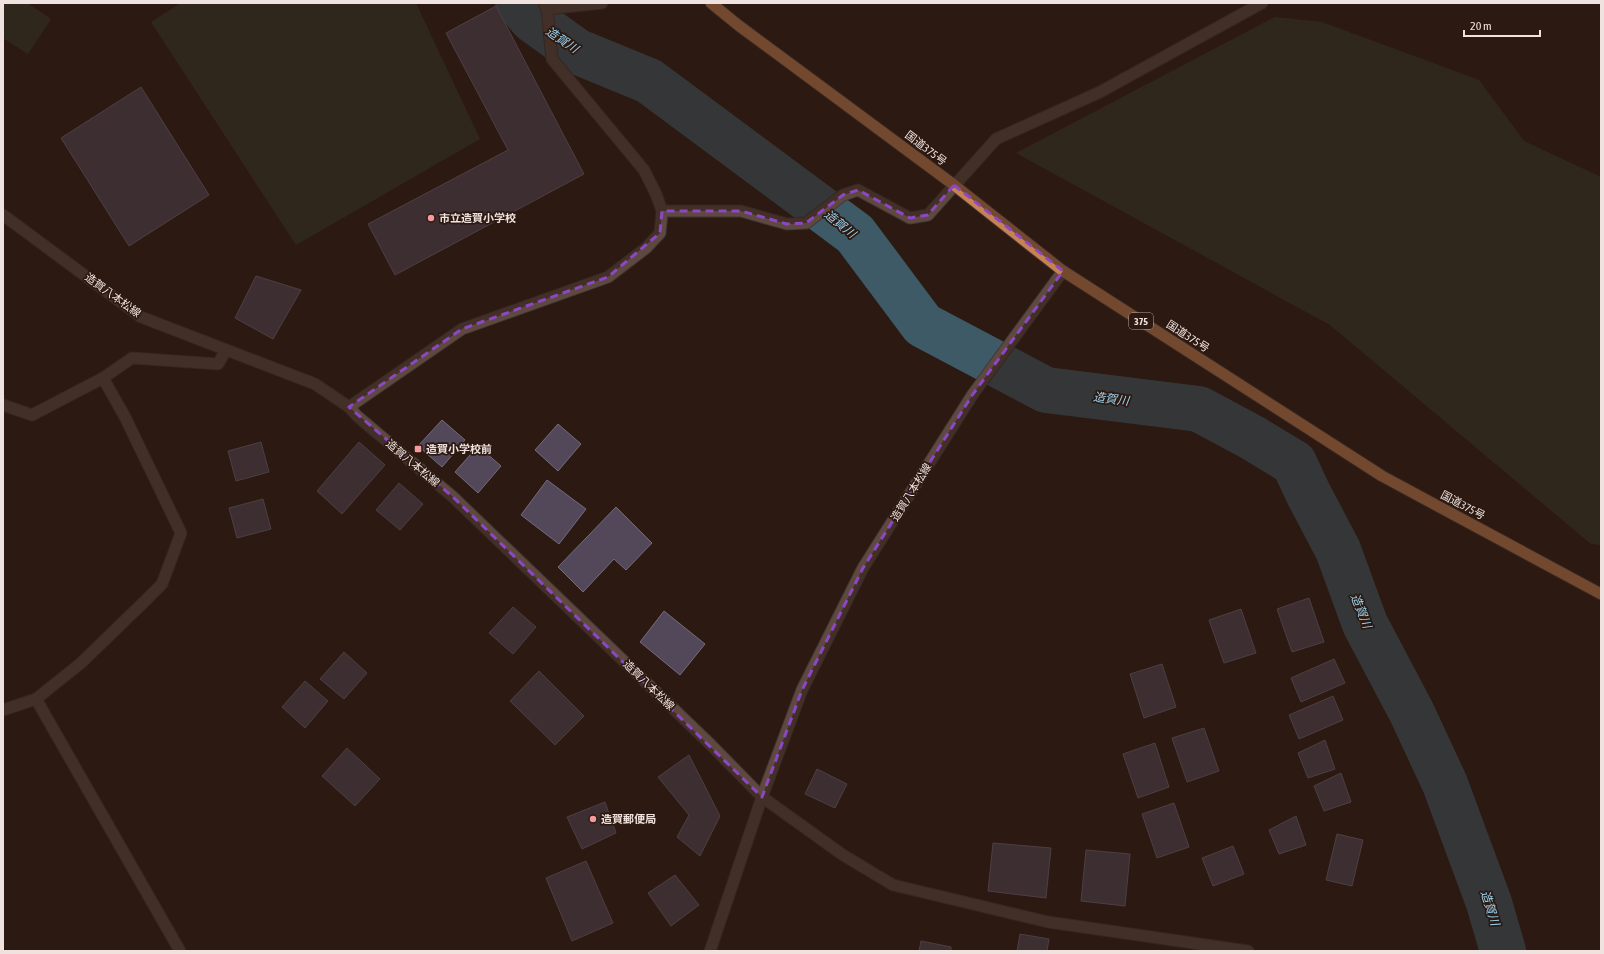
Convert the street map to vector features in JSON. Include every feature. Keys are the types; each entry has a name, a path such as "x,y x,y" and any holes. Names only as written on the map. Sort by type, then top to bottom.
{"highway":[{"name":"国道375号","path":"711,3 738,25 954,185 1063,271 1382,476 1601,594"}],"street":[{"path":"349,407 462,329 608,277 646,248 660,233 662,211 656,194 644,170 552,59 546,6 602,3"},
{"path":"662,211 741,211 786,224 806,223 843,195 858,190 910,218 928,215 996,139 1100,92 1262,3"},
{"name":"造賀八本松線","path":"3,215 141,316 315,384 349,407 357,416 453,497 711,745 762,797"},
{"name":"造賀八本松線","path":"710,951 762,797 802,690 863,568 973,394 1063,271"},
{"path":"3,405 32,415 103,378 132,358 218,364 226,350"},
{"path":"3,710 36,699 81,663 162,584 181,532 125,417 103,378"},
{"path":"36,699 180,951"},
{"path":"762,797 843,855 893,885 1048,922 1248,951"}],"highlighted area":[{"path":"954,185 1063,271 973,394 863,568 802,690 762,797 453,497 349,407 462,329 608,277 660,233 662,211 741,211 787,224 806,223 843,195 858,190 910,218 928,215"}],"green space":[{"path":"3,3 27,3 51,19 28,54 3,38"},
{"path":"181,3 416,3 480,139 296,245 151,22"},
{"path":"1275,17 1322,22 1479,80 1524,141 1601,177 1601,545 1591,544 1330,325 1016,153"}],"building":[{"path":"496,6 584,174 395,275 368,224 508,150 446,33"},
{"path":"141,87 209,195 129,246 61,138"},
{"path":"256,276 301,290 273,339 235,318"},
{"path":"442,420 465,440 442,467 418,446"},
{"path":"558,424 581,444 558,471 535,450"},
{"path":"261,442 269,472 236,481 228,451"},
{"path":"359,442 385,465 342,514 317,491"},
{"path":"478,446 501,466 478,493 455,472"},
{"path":"547,480 586,509 559,544 521,515"},
{"path":"399,483 423,504 400,530 376,510"},
{"path":"263,499 271,529 237,538 229,508"},
{"path":"616,507 652,543 626,570 614,559 583,592 558,567"},
{"path":"1309,598 1324,642 1292,652 1277,609"},
{"path":"513,607 536,627 513,654 489,633"},
{"path":"1241,609 1256,653 1224,663 1209,620"},
{"path":"664,611 705,644 680,675 640,642"},
{"path":"344,652 367,673 344,699 320,679"},
{"path":"1334,659 1345,683 1301,702 1291,678"},
{"path":"1162,664 1176,707 1144,718 1130,674"},
{"path":"539,671 584,716 555,745 510,701"},
{"path":"305,681 328,701 305,728 282,707"},
{"path":"1333,696 1343,720 1299,739 1289,715"},
{"path":"1204,728 1219,771 1187,782 1172,738"},
{"path":"1325,740 1335,769 1308,778 1298,753"},
{"path":"1155,743 1169,787 1138,798 1123,754"},
{"path":"347,748 380,779 355,806 322,776"},
{"path":"689,755 720,816 700,856 677,837 689,815 658,777"},
{"path":"817,769 847,784 835,808 805,794"},
{"path":"1341,773 1351,802 1324,811 1314,786"},
{"path":"605,802 616,833 582,849 567,817"},
{"path":"1174,803 1189,847 1157,858 1142,814"},
{"path":"1296,816 1306,845 1279,854 1269,830"},
{"path":"1337,834 1363,840 1352,886 1326,880"},
{"path":"993,843 1051,848 1046,898 988,891"},
{"path":"1233,846 1244,874 1213,886 1202,858"},
{"path":"1086,850 1130,854 1125,906 1081,901"},
{"path":"586,861 613,923 572,941 546,878"},
{"path":"675,875 699,905 671,926 648,893"},
{"path":"1020,934 1049,939 1047,951 1017,951"},
{"path":"921,941 951,947 951,951 919,951"}],"waterway":[{"name":"造賀川","path":"518,3 533,20 576,51 649,81 855,234 923,325 1046,390 1199,409 1253,438 1294,463 1338,550 1365,624 1412,713 1445,784 1489,903 1503,951"}],"place":[{"name":"市立造賀小学校","path":"431,218"},
{"name":"造賀小学校前","path":"418,449"},
{"name":"造賀郵便局","path":"593,819"}]}
